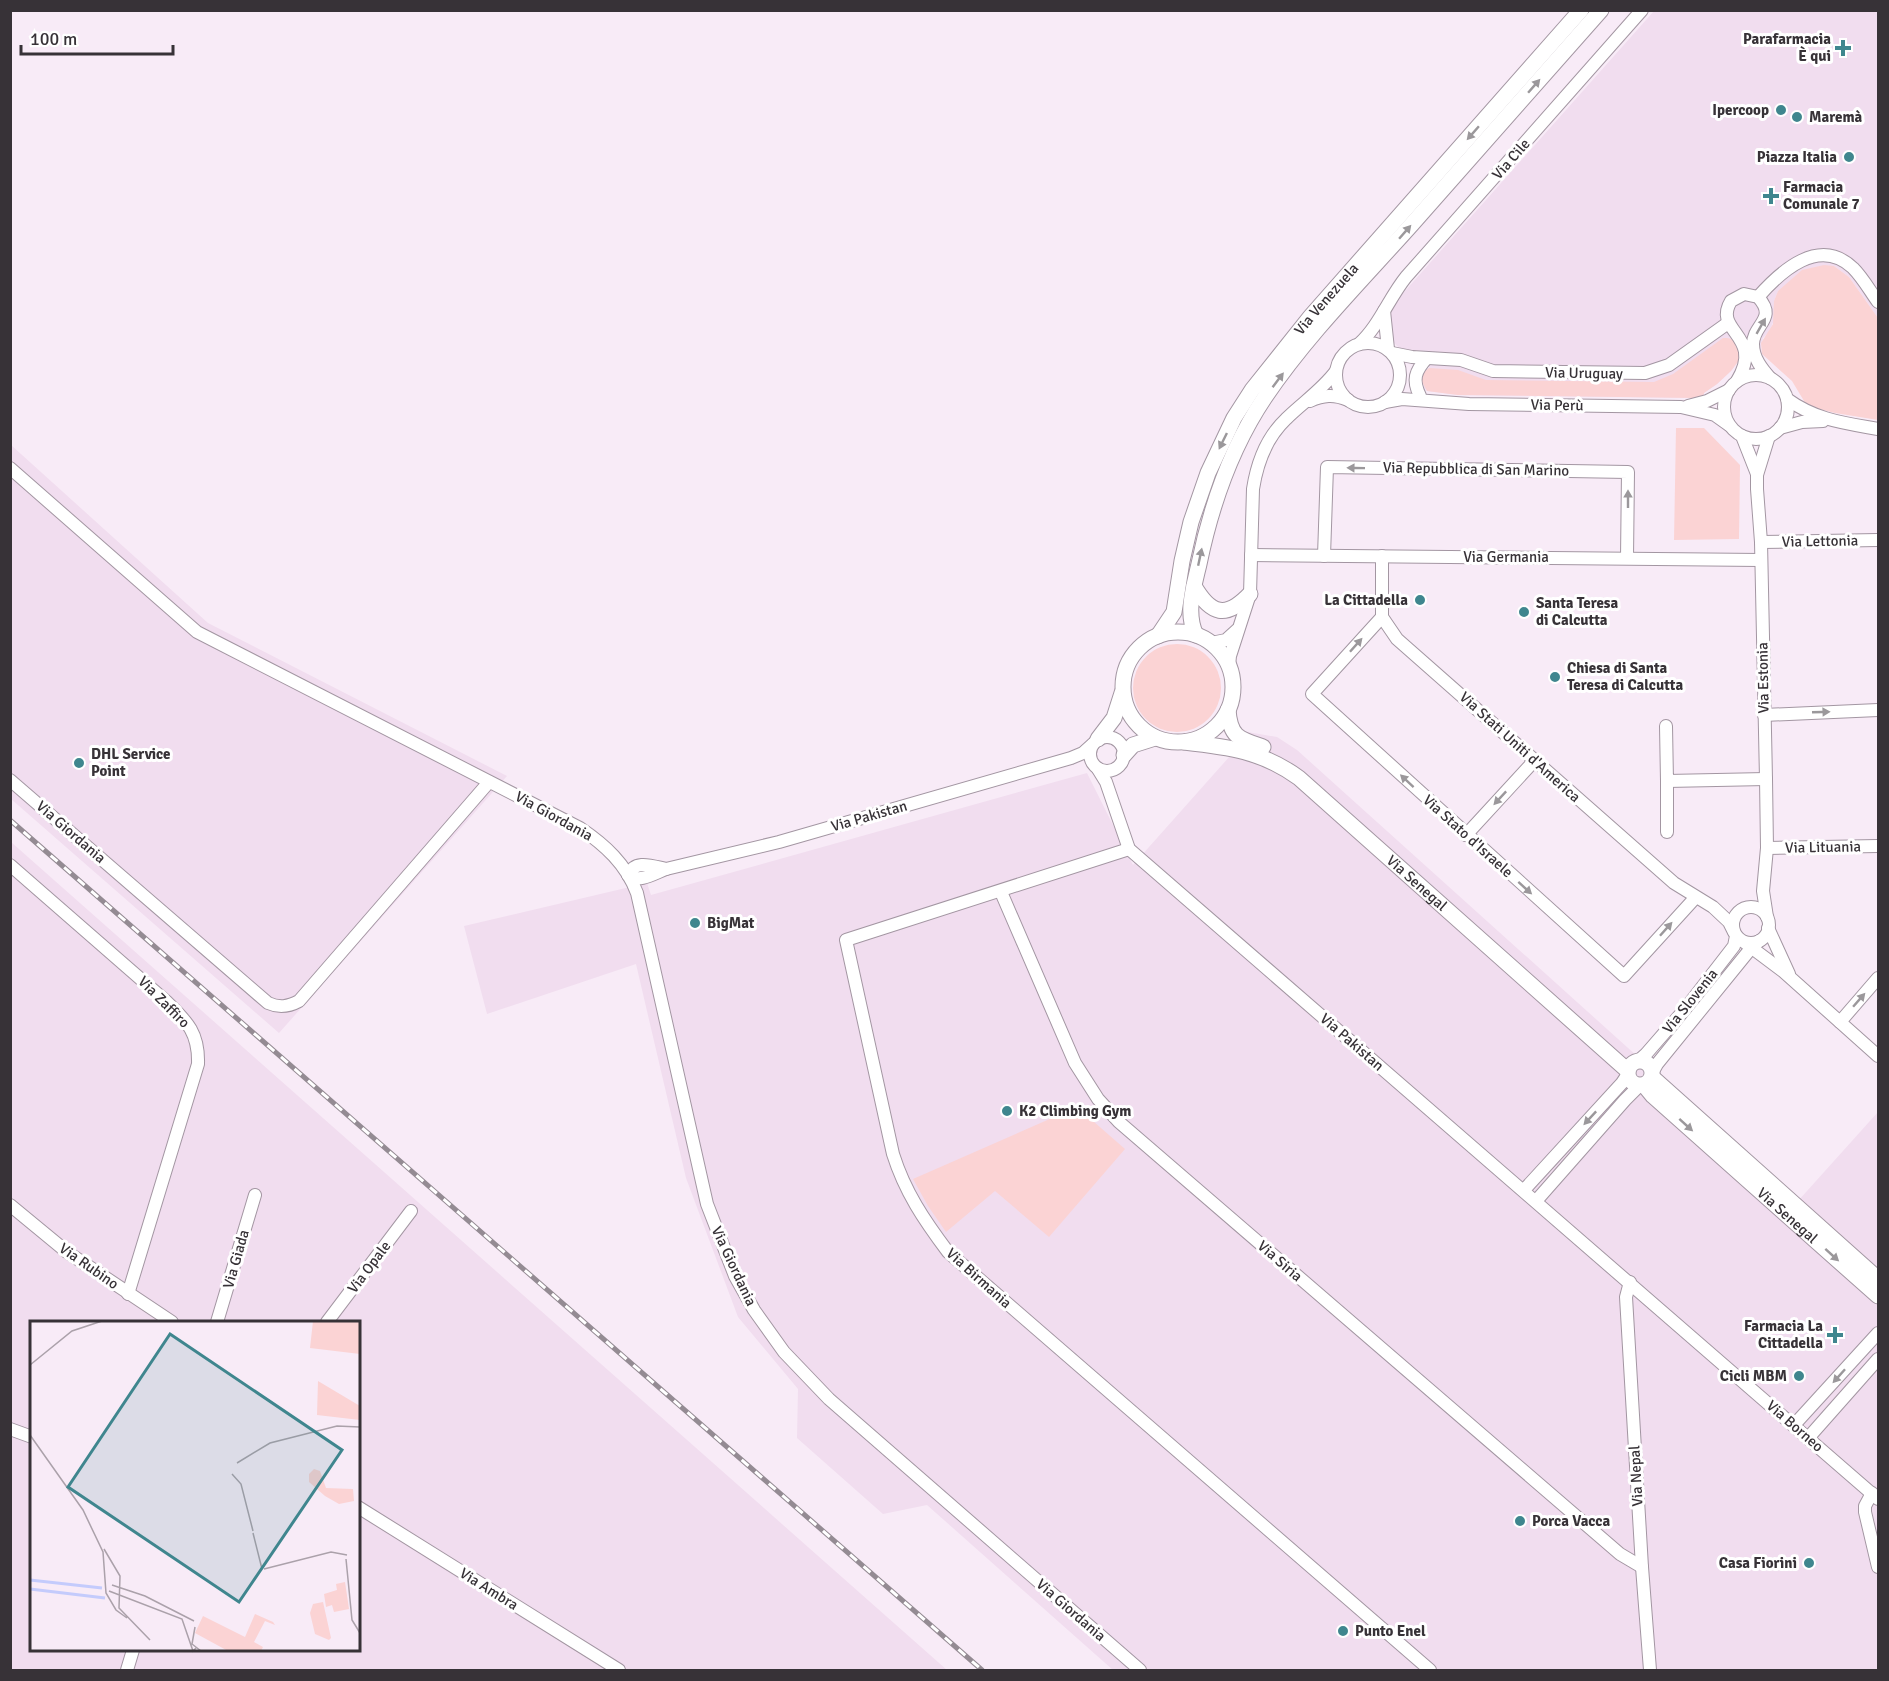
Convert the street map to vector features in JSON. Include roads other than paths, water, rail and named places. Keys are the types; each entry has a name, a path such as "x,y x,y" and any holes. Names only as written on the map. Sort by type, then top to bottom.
{"main road":[{"name":"Via Venezuela","path":"1158,636 1173,612 1191,522 1208,473 1234,418 1252,390 1311,316 1581,10"},
{"name":"Via Venezuela","path":"1196,635 1192,628 1191,614 1194,586 1206,527 1219,489 1264,398 1322,326 1601,10"},
{"path":"1194,586 1205,603 1213,609 1222,611 1235,608 1250,594"},
{"name":"Via Venezuela","path":"1096,742 1115,715 1122,693 1125,670 1132,655 1147,642 1170,632 1196,635 1219,650 1229,666"},
{"path":"1122,693 1130,715 1145,733 1172,742 1198,739 1221,722 1228,710 1233,688 1229,666"},
{"name":"Via Senegal","path":"1228,710 1229,722 1236,736 1290,759 1306,770 1632,1067"},
{"path":"1125,755 1133,745 1155,738"},
{"name":"Via Senegal","path":"1184,742 1249,752 1268,758 1299,778 1632,1067"},
{"path":"1647,1064 1647,1080 1633,1083 1632,1067 1647,1064"},
{"name":"Via Senegal","path":"1647,1080 1878,1279"},
{"name":"Via Senegal","path":"1647,1080 1653,1096 1878,1296"}],"street":[{"name":"Via Cile","path":"1359,344 1367,336 1406,277 1641,10"},
{"path":"1758,297 1800,260 1824,256 1839,259 1851,266 1878,302"},
{"path":"1729,425 1724,407 1745,363 1745,347 1737,332 1728,323 1726,314 1731,301 1744,294 1758,297 1766,310 1766,317 1754,337 1753,345 1757,361 1783,391 1787,399 1802,411 1830,421 1878,429"},
{"path":"1383,310 1390,351"},
{"name":"Via Uruguay","path":"1390,351 1427,358 1461,360 1493,371 1645,373 1670,365 1728,323"},
{"path":"1359,344 1375,343 1390,351"},
{"name":"Via Perù","path":"1229,666 1230,656 1250,594 1253,489 1264,450 1274,433 1336,371 1345,352 1359,344"},
{"name":"Via Perù","path":"1390,351 1398,363 1400,376 1420,396 1432,402"},
{"path":"1385,402 1396,390 1400,376 1412,362 1427,358"},
{"path":"1420,396 1415,387 1415,375 1427,358"},
{"path":"1336,371 1338,387 1348,400"},
{"name":"Via Perù","path":"1303,404 1326,396 1338,396 1366,407 1402,399 1432,402 1682,407 1707,402 1753,375 1770,378"},
{"path":"1780,428 1787,415 1787,399"},
{"name":"Via Perù","path":"1682,407 1715,415 1742,436"},
{"path":"1742,436 1751,439 1769,436 1780,428 1802,422 1830,421"},
{"name":"Via Estonia","path":"1742,436 1757,475 1761,542 1767,848 1763,891 1768,923"},
{"name":"Via Estonia","path":"1757,475 1769,436"},
{"name":"Via Repubblica di San Marino","path":"1323,556 1327,467 1628,472 1627,558"},
{"name":"Via Giordania","path":"10,468 197,632 580,828 600,842 617,859 638,893 707,1204 735,1276 754,1310 784,1352 829,1399 1140,1671"},
{"name":"Via Lettonia","path":"1761,542 1878,540"},
{"name":"Via Germania","path":"1251,555 1761,560"},
{"path":"1382,556 1382,617"},
{"name":"Via Stati Uniti d'America","path":"1382,617 1397,639 1644,857 1695,898 1713,908 1747,943 1791,978 1878,1056"},
{"name":"Via Stato d'Israele","path":"1382,617 1312,693 1466,835 1624,976 1695,898"},
{"path":"1211,643 1226,640 1240,627"},
{"path":"1764,715 1878,710"},
{"path":"1666,726 1667,832"},
{"path":"1103,772 1121,765 1125,755 1118,741 1108,737 1096,742 1090,755 1103,772 1129,849"},
{"name":"Via Pakistan","path":"628,875 634,879 646,877 666,869 789,839 1071,758 1083,753 1096,742"},
{"path":"1071,758 1082,759 1103,772"},
{"path":"1466,835 1535,760"},
{"path":"1667,781 1766,779"},
{"name":"Via Giordania","path":"10,780 268,1003 284,1007 299,1001 489,782"},
{"name":"Via Lituania","path":"1767,848 1878,846"},
{"name":"Via Pakistan","path":"1129,849 1630,1282"},
{"name":"Via Birmania","path":"1129,849 846,940 893,1154 902,1182 925,1223 948,1252 1430,1671"},
{"name":"Via Pakistan","path":"617,859 627,865 666,869"},
{"name":"Via Zaffiro","path":"10,865 185,1018 196,1039 198,1064 129,1293"},
{"path":"628,875 638,865"},
{"path":"638,893 646,877"},
{"name":"Via Estonia","path":"1745,909 1754,902 1765,881"},
{"name":"Via Siria","path":"1001,892 1075,1063 1098,1099 1119,1122 1611,1547 1642,1567"},
{"name":"Via Stati Uniti d'America","path":"1713,908 1734,911 1745,909"},
{"path":"1745,909 1759,909 1768,923 1767,934 1747,943 1734,919 1745,909"},
{"name":"Via Stati Uniti d'America","path":"1768,923 1791,978"},
{"name":"Via Slovenia","path":"1524,1190 1622,1083 1632,1067 1686,1008 1734,946 1747,943"},
{"name":"Via Slovenia","path":"1536,1201 1625,1100 1647,1080 1747,943"},
{"path":"1840,1022 1878,978"},
{"name":"Via Giada","path":"219,1321 255,1194"},
{"name":"Via Rubino","path":"10,1205 67,1252 169,1321"},
{"name":"Via Opale","path":"328,1321 411,1211"},
{"name":"Via Nepal","path":"1630,1282 1626,1297 1650,1671"},
{"name":"Via Borneo","path":"1630,1282 1875,1496"},
{"path":"1794,1425 1878,1333"},
{"path":"1809,1437 1878,1359"},
{"path":"10,1429 30,1436"},
{"path":"1875,1496 1865,1506 1865,1512 1878,1567"},
{"name":"Via Ambra","path":"360,1508 619,1671"},
{"path":"127,1671 133,1651"}],"railway":[{"path":"10,820 982,1670"}],"place":[{"name":"Parafarmacia È qui","path":"1843,48"},
{"name":"Ipercoop","path":"1781,110"},
{"name":"Maremà","path":"1797,117"},
{"name":"Piazza Italia","path":"1849,157"},
{"name":"Farmacia Comunale 7","path":"1771,196"},
{"name":"La Cittadella","path":"1420,600"},
{"name":"Santa Teresa di Calcutta","path":"1524,612"},
{"name":"Chiesa di Santa Teresa di Calcutta","path":"1555,677"},
{"name":"DHL Service Point","path":"79,763"},
{"name":"BigMat","path":"695,923"},
{"name":"K2 Climbing Gym","path":"1007,1111"},
{"name":"Farmacia La Cittadella","path":"1835,1335"},
{"name":"Cicli MBM","path":"1799,1376"},
{"name":"Porca Vacca","path":"1520,1521"},
{"name":"Casa Fiorini","path":"1809,1563"},
{"name":"Punto Enel","path":"1343,1631"}]}
